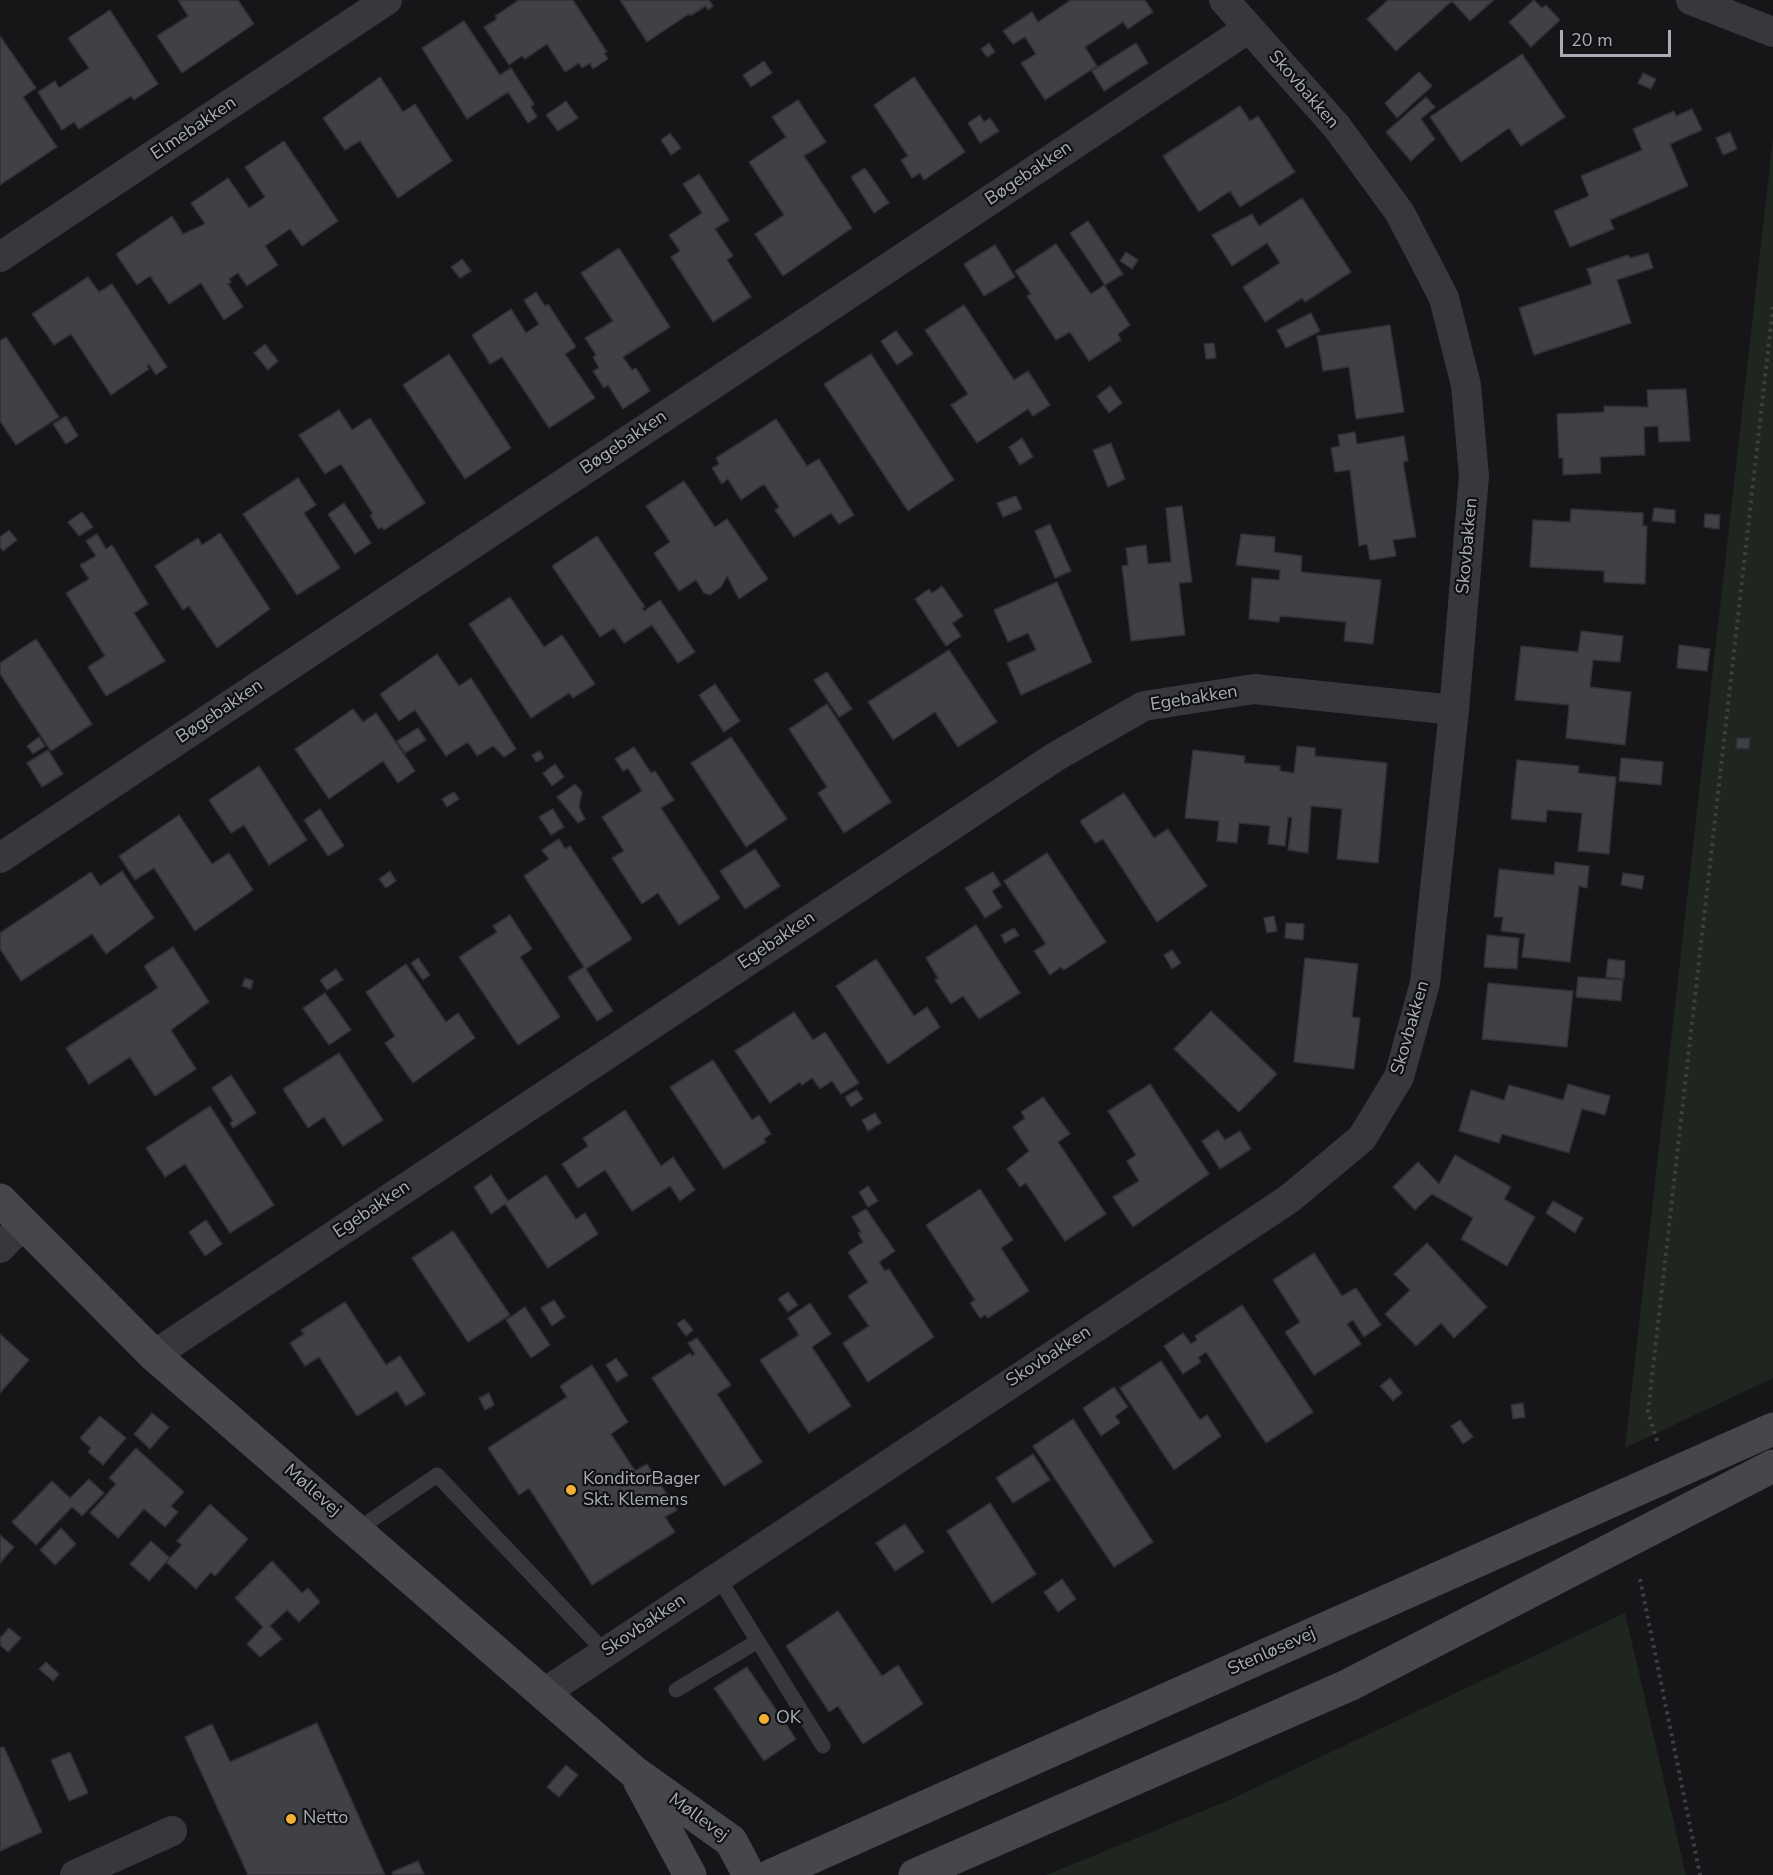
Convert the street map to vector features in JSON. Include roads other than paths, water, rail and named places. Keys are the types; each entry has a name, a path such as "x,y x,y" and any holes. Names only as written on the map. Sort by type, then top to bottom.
{"street":[{"name":"Elmebakken","path":"0,257 387,0"},
{"name":"Skovbakken","path":"544,1693 1289,1199 1362,1138 1398,1077 1425,983 1454,710 1474,476 1466,386 1444,298 1400,213 1337,127 1224,0"},
{"path":"1690,0 1773,32"},
{"name":"Bøgebakken","path":"0,858 1249,28"},
{"name":"Egebakken","path":"154,1355 1055,757 1144,705 1254,689 1454,710"},
{"name":"Møllevej","path":"0,1200 22,1225 154,1355 634,1772 731,1841 749,1875"},
{"path":"0,1248 22,1225"},
{"name":"Stenløsevej","path":"772,1875 1773,1429"},
{"path":"915,1875 1349,1685 1773,1466"},
{"name":"Møllevej","path":"634,1772 690,1875"},
{"path":"75,1875 172,1831"}],"lane":[{"path":"357,1530 437,1475 605,1652"},
{"path":"718,1577 823,1746"},
{"path":"676,1690 758,1641"}],"place":[{"name":"KonditorBager Skt. Klemens","path":"571,1490"},
{"name":"OK","path":"764,1719"},
{"name":"Netto","path":"291,1819"}]}
